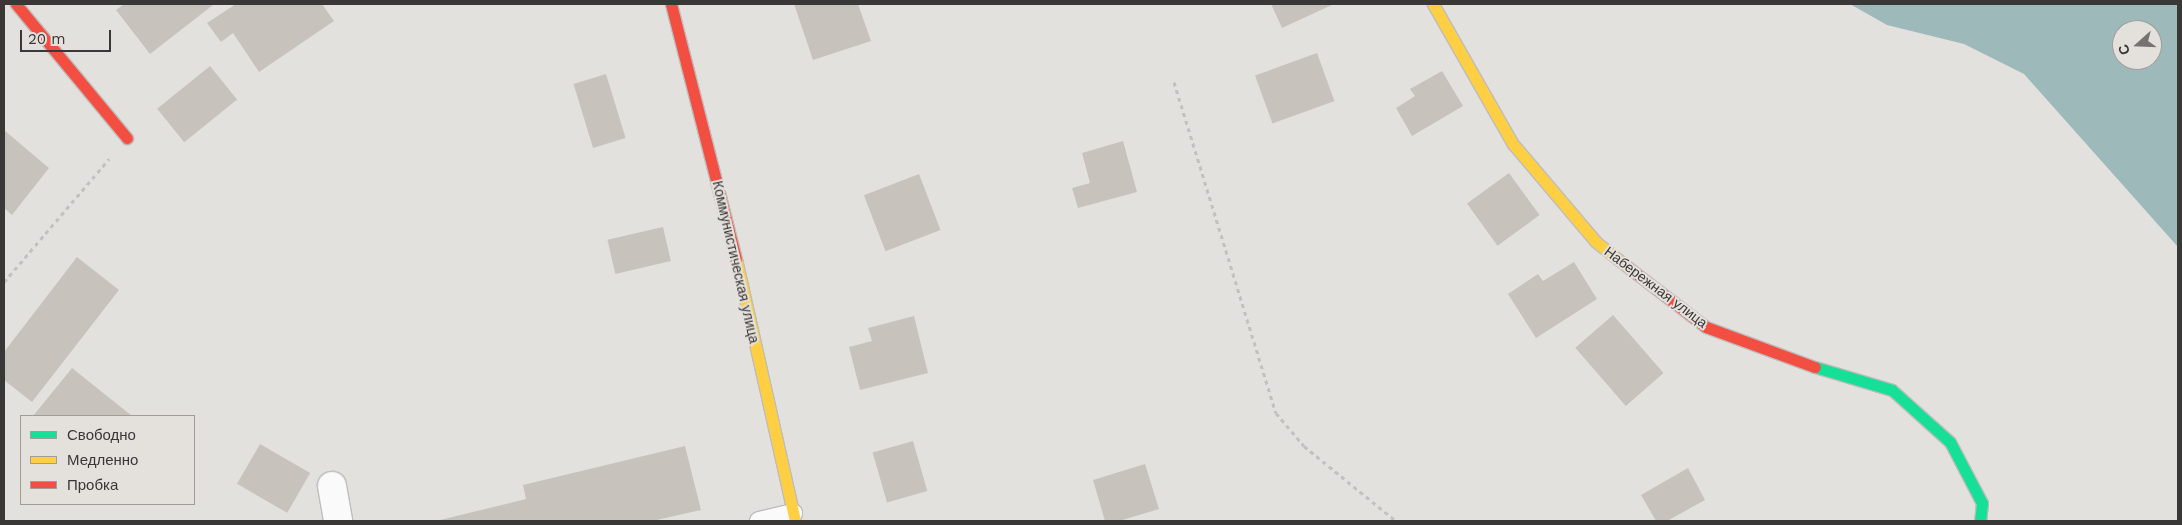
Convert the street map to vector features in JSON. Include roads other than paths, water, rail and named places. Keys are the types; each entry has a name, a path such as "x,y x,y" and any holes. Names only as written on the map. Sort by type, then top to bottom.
{"street":[{"path":"16,4 127,138"},
{"name":"Коммунистическая улица","path":"671,4 730,232 794,517"},
{"name":"Набережная улица","path":"1434,4 1513,144 1596,242 1706,327 1817,368 1892,390 1950,442 1982,503 1980,521"},
{"path":"332,486 338,521"}],"lane":[{"path":"759,521 794,517"}],"water":[{"path":"1850,4 2178,4 2178,247 2024,74 1964,44 1887,25"}]}
